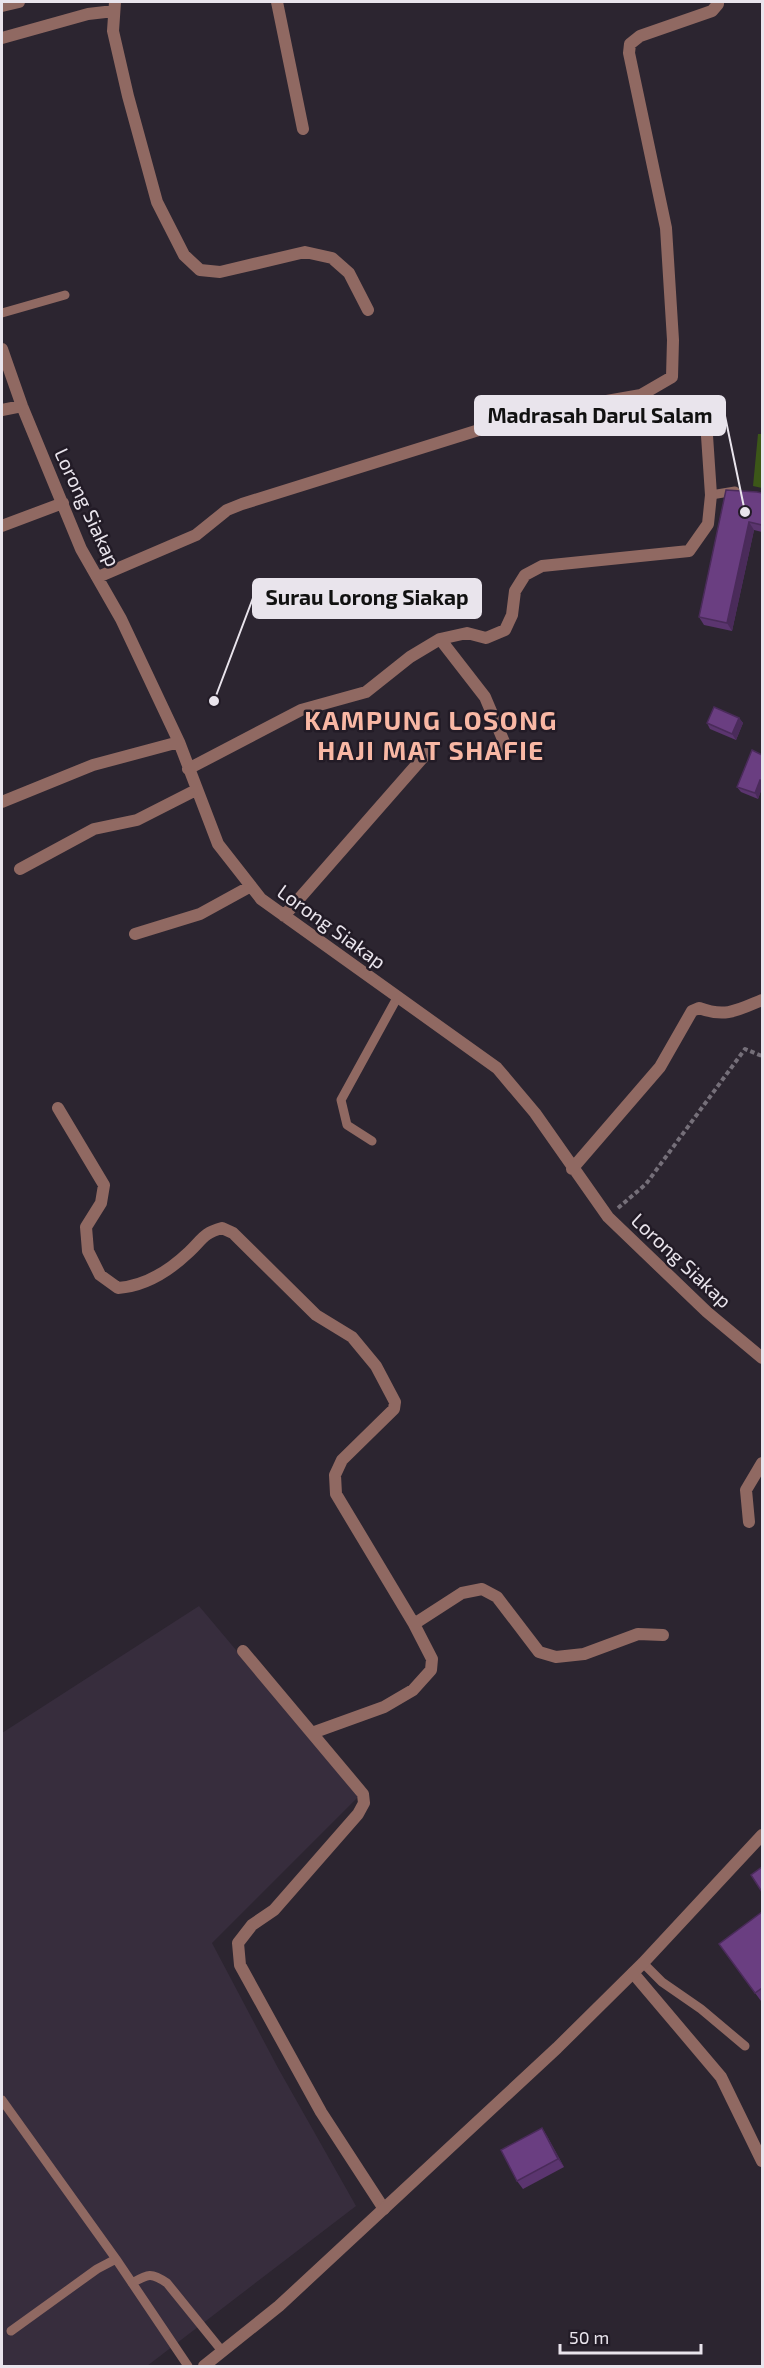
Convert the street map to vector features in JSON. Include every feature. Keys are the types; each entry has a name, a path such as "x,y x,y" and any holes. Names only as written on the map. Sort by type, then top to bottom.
{"street":[{"path":"2,6 19,2"},
{"path":"277,2 303,129"},
{"path":"98,577 196,536 227,510 242,504 527,416 641,395 672,377 673,340 666,228 629,53 630,45 640,36 712,11 718,2"},
{"path":"2,38 115,6 112,31 128,96 158,202 184,255 200,270 220,272 305,252 332,258 349,273 368,310"},
{"name":"Lorong Siakap","path":"2,349 22,406 81,549 121,619 179,742 218,844 261,899 497,1068 535,1113 608,1217 707,1312 762,1358"},
{"path":"2,410 22,406"},
{"path":"188,769 301,710 366,692 410,657 440,639 467,633 486,638 505,630 512,615 515,591 525,575 542,566 689,551 708,524 711,495 705,406"},
{"path":"2,526 63,503"},
{"path":"440,639 485,697 507,749"},
{"path":"2,802 93,765 179,742"},
{"path":"284,916 426,754"},
{"path":"20,869 94,829 137,820 196,790"},
{"path":"135,934 200,914 251,886"},
{"path":"572,1168 660,1067 692,1011 699,1008 716,1015 734,1012 762,1000"},
{"path":"58,1108 104,1185 101,1203 86,1227 88,1251 100,1275 118,1288 135,1287 163,1272 188,1253 208,1232 222,1228 233,1233 316,1315 352,1337 376,1366 395,1402 394,1409 342,1460 335,1475 336,1494 414,1624 432,1659 431,1670 413,1690 384,1707 312,1733"},
{"path":"748,1522 746,1490 762,1463"},
{"path":"414,1624 462,1593 482,1589 497,1597 539,1652 556,1657 584,1654 638,1634 663,1635"},
{"path":"243,1651 363,1794 364,1803 358,1814 274,1910 252,1924 238,1943 240,1965 321,2112 384,2209"},
{"path":"204,2367 279,2306 557,2048 644,1963 762,1835"},
{"path":"633,1973 721,2077 762,2161"}],"lane":[{"path":"2,313 65,295"},
{"path":"711,495 743,491"},
{"path":"372,1141 347,1125 341,1100 398,998"},
{"path":"644,1963 662,1982 701,2009 745,2046"},
{"path":"2,2100 116,2259 188,2367"},
{"path":"11,2331 97,2269 116,2259"},
{"path":"132,2283 147,2274 167,2283 222,2351"}],"path":[{"path":"608,1217 646,1184 745,1049 762,1056"}],"shaded area":[{"path":"199,1606 359,1796 212,1943 278,2068 356,2206 147,2366 2,2366 2,1733"}],"green space":[{"path":"758,434 762,434 762,488 753,486"}],"building":[{"path":"726,490 762,493 762,525 749,522 727,623 699,617"},
{"path":"714,707 739,718 732,734 707,723"},
{"path":"752,750 762,755 762,781 760,780 755,793 737,787"},
{"path":"762,1867 762,1892 751,1875"},
{"path":"762,1912 762,1988 755,1993 719,1944"},
{"path":"542,2128 558,2159 517,2181 501,2150"}],"place":[{"name":"Madrasah Darul Salam","path":"745,512"},
{"name":"Surau Lorong Siakap","path":"214,701"}],"district":[{"name":"KAMPUNG LOSONG HAJI MAT SHAFIE","path":"431,734"}]}
